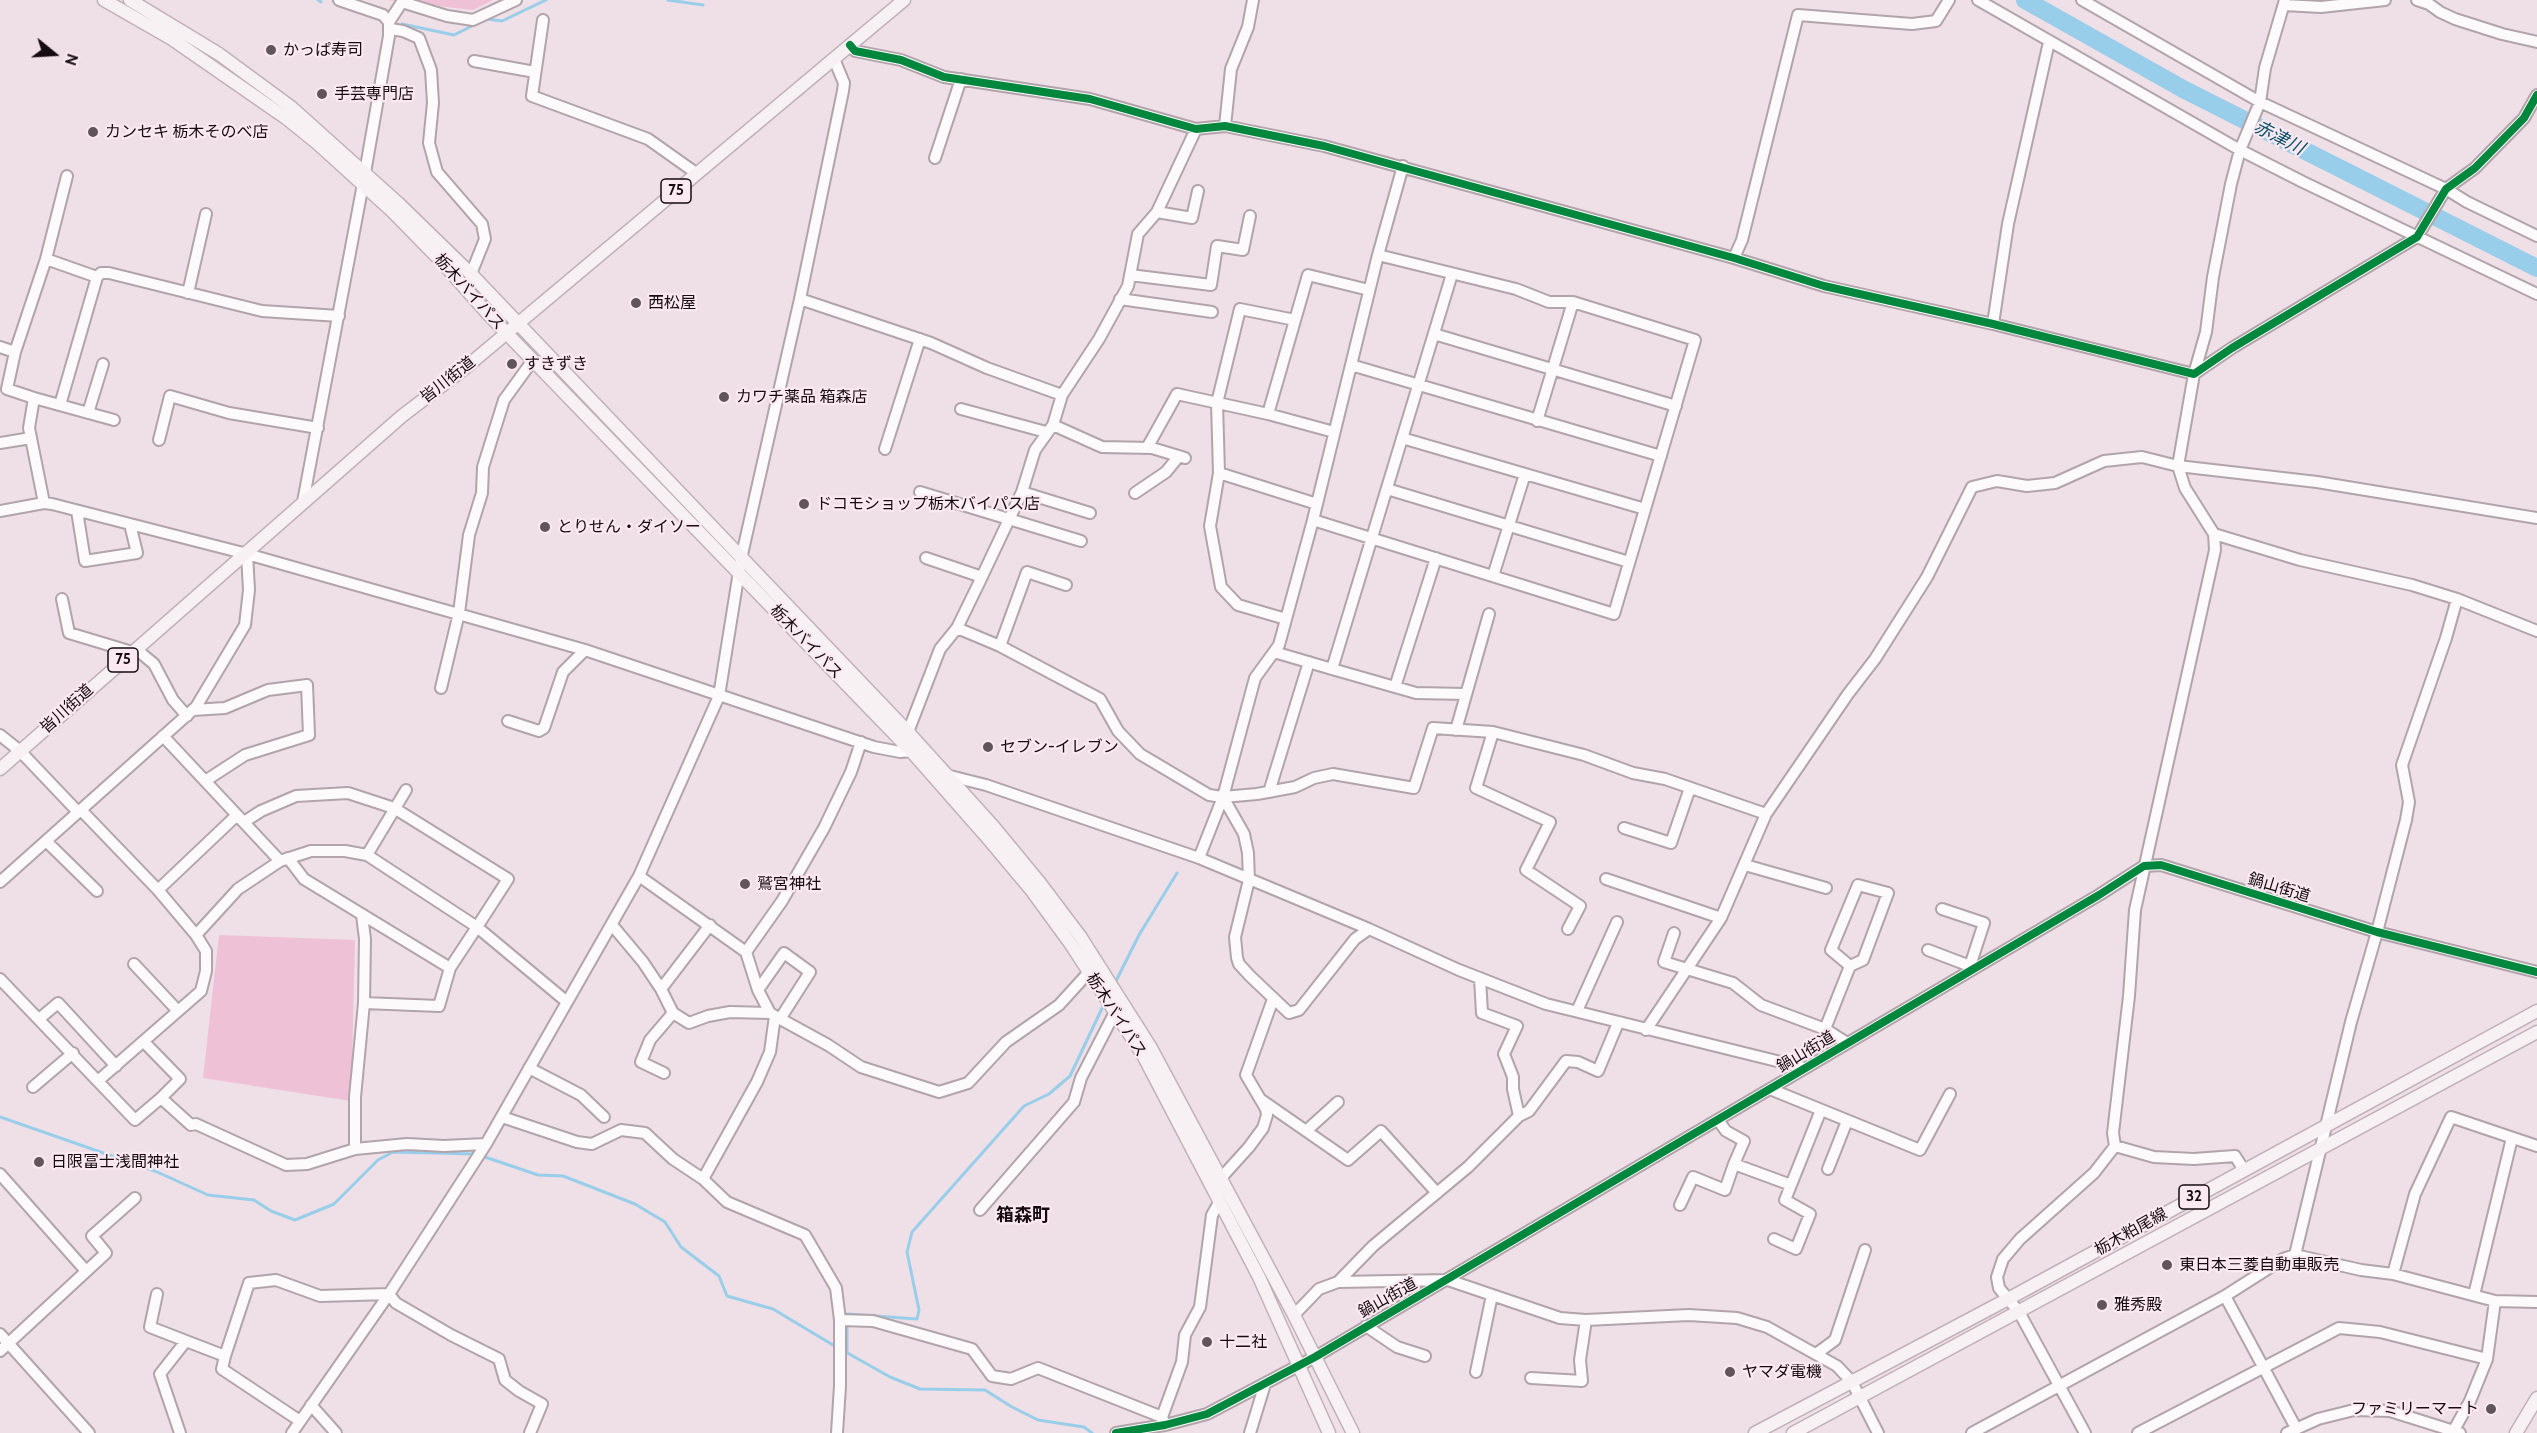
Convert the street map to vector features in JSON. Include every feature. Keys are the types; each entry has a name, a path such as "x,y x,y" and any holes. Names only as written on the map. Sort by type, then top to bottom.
{"main road":[{"name":"栃木バイパス","path":"104,0 172,39 244,87 364,178 471,274 950,777 1040,883 1092,954 1150,1048 1294,1315 1353,1433"},
{"name":"栃木バイパス","path":"129,0 176,26 258,82 321,132 506,333 912,752 1032,891 1089,972 1165,1095 1259,1277 1329,1433"},
{"name":"皆川街道","path":"0,769 402,416 506,333 904,0"},
{"name":"栃木粕尾線","path":"1755,1433 2327,1127 2537,1011"},
{"name":"栃木粕尾線","path":"1793,1433 2537,1032"},
{"path":"2516,1433 2537,1398"}],"street":[{"path":"339,0 383,15 390,26 419,38 431,70 433,103 429,143 437,172 482,224 485,239 471,274"},
{"path":"303,502 339,316 390,26 402,2 447,16 473,20 516,0"},
{"path":"1225,126 1231,69 1248,27 1253,0"},
{"path":"1734,258 1742,240 1798,15 1912,24 1936,21 1949,0"},
{"path":"1978,0 2049,42 2078,55 2240,150 2537,294"},
{"path":"2082,0 2260,102 2443,194 2467,202 2537,236"},
{"path":"2115,1146 2112,1133 2129,996 2135,910 2215,550 2214,534 2185,488 2178,466 2194,374 2206,332 2213,277 2231,184 2240,150 2260,102 2265,68 2285,3 2321,7 2385,0"},
{"path":"2418,0 2455,19 2537,42"},
{"path":"543,20 532,96 648,139 696,173"},
{"path":"1994,324 2008,224 2049,42"},
{"path":"850,45 855,51 901,60 944,77 1089,99 1196,129 1225,126 1324,146 1734,258 1824,286 1994,324 2194,374 2232,348 2419,235 2443,194 2475,168 2524,118 2537,95"},
{"path":"292,1433 389,1294 502,1117 639,876 719,696 738,573 800,298 843,91 844,82 834,58"},
{"path":"474,61 535,72"},
{"path":"935,158 961,80"},
{"path":"908,732 940,649 957,628 982,578 1022,492 1035,450 1050,429 1062,395 1099,339 1128,286 1137,234 1157,212 1196,129"},
{"path":"1199,858 1223,797 1256,678 1279,645 1313,520 1378,255 1403,166"},
{"path":"67,176 46,259 15,352 7,389 114,420"},
{"path":"1157,212 1192,218 1198,191"},
{"path":"189,293 206,214"},
{"path":"1130,274 1211,285 1217,246 1243,250 1250,216"},
{"path":"1313,520 1614,614 1695,340 1573,302 1549,302 1516,289 1378,255"},
{"path":"46,259 97,277"},
{"path":"60,405 97,277 101,273 109,273 262,311 339,316"},
{"path":"1332,669 1452,274"},
{"path":"1268,414 1308,275 1369,290"},
{"path":"800,298 920,339 987,368 1062,395"},
{"path":"1120,299 1212,312"},
{"path":"1537,421 1573,302"},
{"path":"1286,619 1238,606 1221,587 1210,526 1219,473 1217,403 1240,309 1295,320"},
{"path":"1434,334 1676,406"},
{"path":"885,448 920,339"},
{"path":"0,347 15,352"},
{"path":"441,688 459,613 469,536 482,493 483,467 488,449 504,400 533,360"},
{"path":"88,413 103,364"},
{"path":"1351,365 1661,456"},
{"path":"1147,448 1177,394 1268,414 1334,432"},
{"path":"159,440 170,396 229,413 318,428"},
{"path":"34,398 29,429 44,503"},
{"path":"961,409 1050,429 1102,447 1147,448 1182,457 1166,472 1135,493"},
{"path":"0,443 31,438"},
{"path":"1402,438 1645,509"},
{"path":"1646,1030 1721,918 1766,814 1848,694 1875,659 1927,578 1972,487 1997,481 2027,486 2055,483 2094,465 2142,457 2178,466 2317,482 2537,518"},
{"path":"1219,473 1317,504"},
{"path":"1493,576 1525,474"},
{"path":"1387,489 1629,562"},
{"path":"920,492 1081,541"},
{"path":"1022,492 1090,513"},
{"path":"0,511 44,503 247,554 585,650 886,750 926,751"},
{"path":"77,510 85,561 137,553 130,524"},
{"path":"2214,534 2300,560 2412,585 2457,599 2537,631"},
{"path":"0,882 190,713 245,625 249,590 247,554"},
{"path":"926,558 982,578"},
{"path":"1395,687 1436,558"},
{"path":"1000,646 1027,572 1066,585"},
{"path":"62,599 69,633 134,650 154,664 174,700 190,713 225,708 268,690 307,685 309,735 245,755 205,781"},
{"path":"2295,1255 2311,1197 2320,1148 2351,1022 2377,932 2409,802 2406,773 2402,765 2446,638 2457,599"},
{"path":"1456,730 1489,614"},
{"path":"957,628 1000,646 1100,699 1119,732 1140,754 1209,795 1223,797 1269,792 1295,787 1314,778 1333,774 1414,788 1432,728 1493,732 1584,755 1632,772 1665,779 1766,814"},
{"path":"508,721 539,731 544,728 563,672 585,650"},
{"path":"1274,652 1416,693 1466,694"},
{"path":"1269,792 1309,662"},
{"path":"1493,732 1476,788 1550,822 1526,870 1580,906 1568,928"},
{"path":"0,735 20,751 158,890 196,935 206,951 206,971 201,991 99,1080"},
{"path":"163,736 240,819 304,879 450,968"},
{"path":"746,952 782,901 824,828 851,772 861,742"},
{"path":"928,770 986,785 1199,858 1546,1004 1806,1068"},
{"path":"1624,828 1671,843 1690,788"},
{"path":"366,855 406,789"},
{"path":"158,890 240,819 296,796 348,793 394,808 508,879 450,968 439,1006 364,1003"},
{"path":"1223,797 1244,834 1249,880 1235,937 1237,958 1239,964 1273,999 1289,1013 1299,1010 1355,939 1369,929"},
{"path":"46,840 97,891"},
{"path":"196,935 238,889 284,860 311,851 345,851 366,855 477,927 567,1002"},
{"path":"1745,865 1826,888"},
{"name":"鍋山街道","path":"1116,1433 1164,1421 1207,1414 1299,1366 1448,1280 2144,866 2161,865 2377,932 2537,972"},
{"path":"639,876 746,952 758,990 775,1016"},
{"path":"1606,879 1721,918"},
{"path":"1825,1029 1851,966 1863,960 1888,893 1858,885 1831,950 1851,966"},
{"path":"1928,950 1969,969 1984,923 1942,909"},
{"path":"355,1149 355,1098 364,1003 365,939 362,915"},
{"path":"1577,1011 1617,922"},
{"path":"612,924 643,962 661,989 673,1013 689,1023 708,1016 730,1012 775,1016 828,1045 861,1067 939,1092 968,1083 1006,1042 1059,1005 1089,972"},
{"path":"661,989 710,925"},
{"path":"1674,933 1664,962 1733,983 1761,1005 1825,1029 1847,1043"},
{"path":"703,1179 770,1052 775,1016 810,972 784,953 758,990"},
{"path":"134,964 178,1011"},
{"path":"1480,978 1482,1013 1517,1026 1504,1054 1514,1077 1513,1089 1519,1116"},
{"path":"0,979 135,1120 180,1079 144,1042"},
{"path":"1221,1178 1263,1128 1266,1109 1246,1075 1273,999"},
{"path":"39,1019 58,1003 116,1066"},
{"path":"980,1210 1074,1102 1081,1078 1115,1012"},
{"path":"664,1073 641,1062 650,1040 673,1013"},
{"path":"1338,1282 1373,1246 1468,1167 1519,1116 1529,1111 1566,1061 1578,1062 1598,1071 1618,1023"},
{"path":"33,1087 73,1053"},
{"path":"530,1068 581,1095 604,1117"},
{"path":"1770,1089 1920,1150 1950,1094"},
{"path":"161,1098 191,1125 196,1124 286,1165 307,1164 355,1149 407,1144 444,1146 486,1144"},
{"path":"1260,1099 1348,1160 1381,1131 1437,1193"},
{"path":"1306,1131 1338,1102"},
{"path":"1774,1239 1796,1249 1810,1214 1785,1200 1821,1110"},
{"path":"502,1117 577,1142 592,1144 621,1130 645,1133 674,1159 703,1179 727,1202 805,1235 836,1288 840,1320 837,1433"},
{"path":"2393,1274 2415,1194 2451,1117 2537,1146"},
{"path":"1680,1205 1693,1177 1725,1190 1744,1142 1726,1131 1718,1120"},
{"path":"1828,1169 1847,1120"},
{"path":"2474,1295 2512,1138"},
{"path":"2115,1146 2154,1157 2194,1159 2235,1156 2244,1170"},
{"path":"2085,1433 2019,1312 1999,1288 1997,1277 2003,1259 2020,1239 2094,1173 2115,1146"},
{"path":"1734,1164 1791,1185"},
{"path":"0,1174 86,1271"},
{"path":"4,1347 106,1253 92,1236 135,1198"},
{"path":"840,1320 884,1324 972,1349 992,1376 1011,1379 1038,1368 1164,1421 1182,1362 1185,1335 1200,1307 1212,1215 1220,1201"},
{"path":"1816,1354 1835,1340 1865,1250"},
{"path":"1972,1433 2225,1296 2283,1258 2295,1255 2361,1270 2393,1274 2495,1301 2537,1302"},
{"path":"300,1421 222,1369 249,1283 276,1280 320,1296 389,1294"},
{"path":"1294,1315 1319,1290 1338,1282 1448,1280 1560,1318 1586,1320 1689,1315 1737,1318 1767,1327 1837,1366 1852,1382 1878,1433"},
{"path":"157,1294 150,1327 225,1356"},
{"path":"389,1294 396,1303 499,1359 505,1380 542,1404 530,1433"},
{"path":"1476,1372 1492,1295"},
{"path":"2225,1296 2263,1367 2291,1431 2318,1419 2354,1410 2390,1411 2435,1429 2457,1432 2487,1359 2495,1301"},
{"path":"1531,1378 1582,1381 1580,1360 1586,1320"},
{"path":"1366,1326 1397,1347 1425,1356"},
{"path":"2138,1433 2339,1328 2380,1332 2487,1359"},
{"path":"0,1334 4,1347 89,1433"},
{"path":"180,1433 160,1374 186,1341"},
{"path":"1250,1433 1265,1384"},
{"path":"311,1406 336,1433"}],"shaded area":[{"path":"386,0 493,0 473,10"},
{"path":"219,935 355,940 351,1101 203,1078"}],"waterway":[{"path":"487,19 502,21 546,0"},
{"path":"668,0 703,5"},
{"name":"赤津川","path":"2025,0 2183,89 2537,268"},
{"path":"402,24 454,35 478,23"},
{"path":"1115,983 1139,935 1177,873"},
{"path":"847,1317 847,1314 917,1319 919,1310 907,1252 912,1232 1024,1106 1049,1094 1070,1076 1105,1002"},
{"path":"0,1117 155,1171 208,1195 254,1200 271,1211 295,1220 334,1204 378,1160 393,1152 476,1154"},
{"path":"482,1156 538,1175 563,1176 635,1204 665,1222 681,1247 719,1276 727,1296 773,1309 838,1348"},
{"path":"847,1323 847,1353"},
{"path":"844,1351 890,1377 920,1389 985,1390 1038,1420 1084,1427 1092,1433"}],"cycle path":[{"path":"850,45 855,51 901,60 944,77 1090,99 1196,129 1225,126 1324,146 1734,258 1824,286 1993,324 2194,374 2232,348 2417,237 2446,189 2475,168 2524,118 2537,95"},
{"path":"1116,1433 1165,1425 1207,1414 1315,1357 2099,895 2144,866 2161,865 2377,932 2537,972"}],"place":[{"name":"かっぱ寿司","path":"271,50"},
{"name":"手芸専門店","path":"322,94"},
{"name":"カンセキ 栃木そのべ店","path":"93,132"},
{"name":"西松屋","path":"636,303"},
{"name":"すきずき","path":"512,364"},
{"name":"カワチ薬品 箱森店","path":"724,397"},
{"name":"ドコモショップ栃木バイパス店","path":"804,504"},
{"name":"とりせん・ダイソー","path":"545,527"},
{"name":"セブン-イレブン","path":"988,747"},
{"name":"鷲宮神社","path":"745,884"},
{"name":"日限冨士浅間神社","path":"39,1162"},
{"name":"東日本三菱自動車販売","path":"2167,1265"},
{"name":"雅秀殿","path":"2102,1305"},
{"name":"十二社","path":"1207,1342"},
{"name":"ヤマダ電機","path":"1730,1372"},
{"name":"ファミリーマート","path":"2491,1409"}],"district":[{"name":"箱森町","path":"1023,1216"}]}
